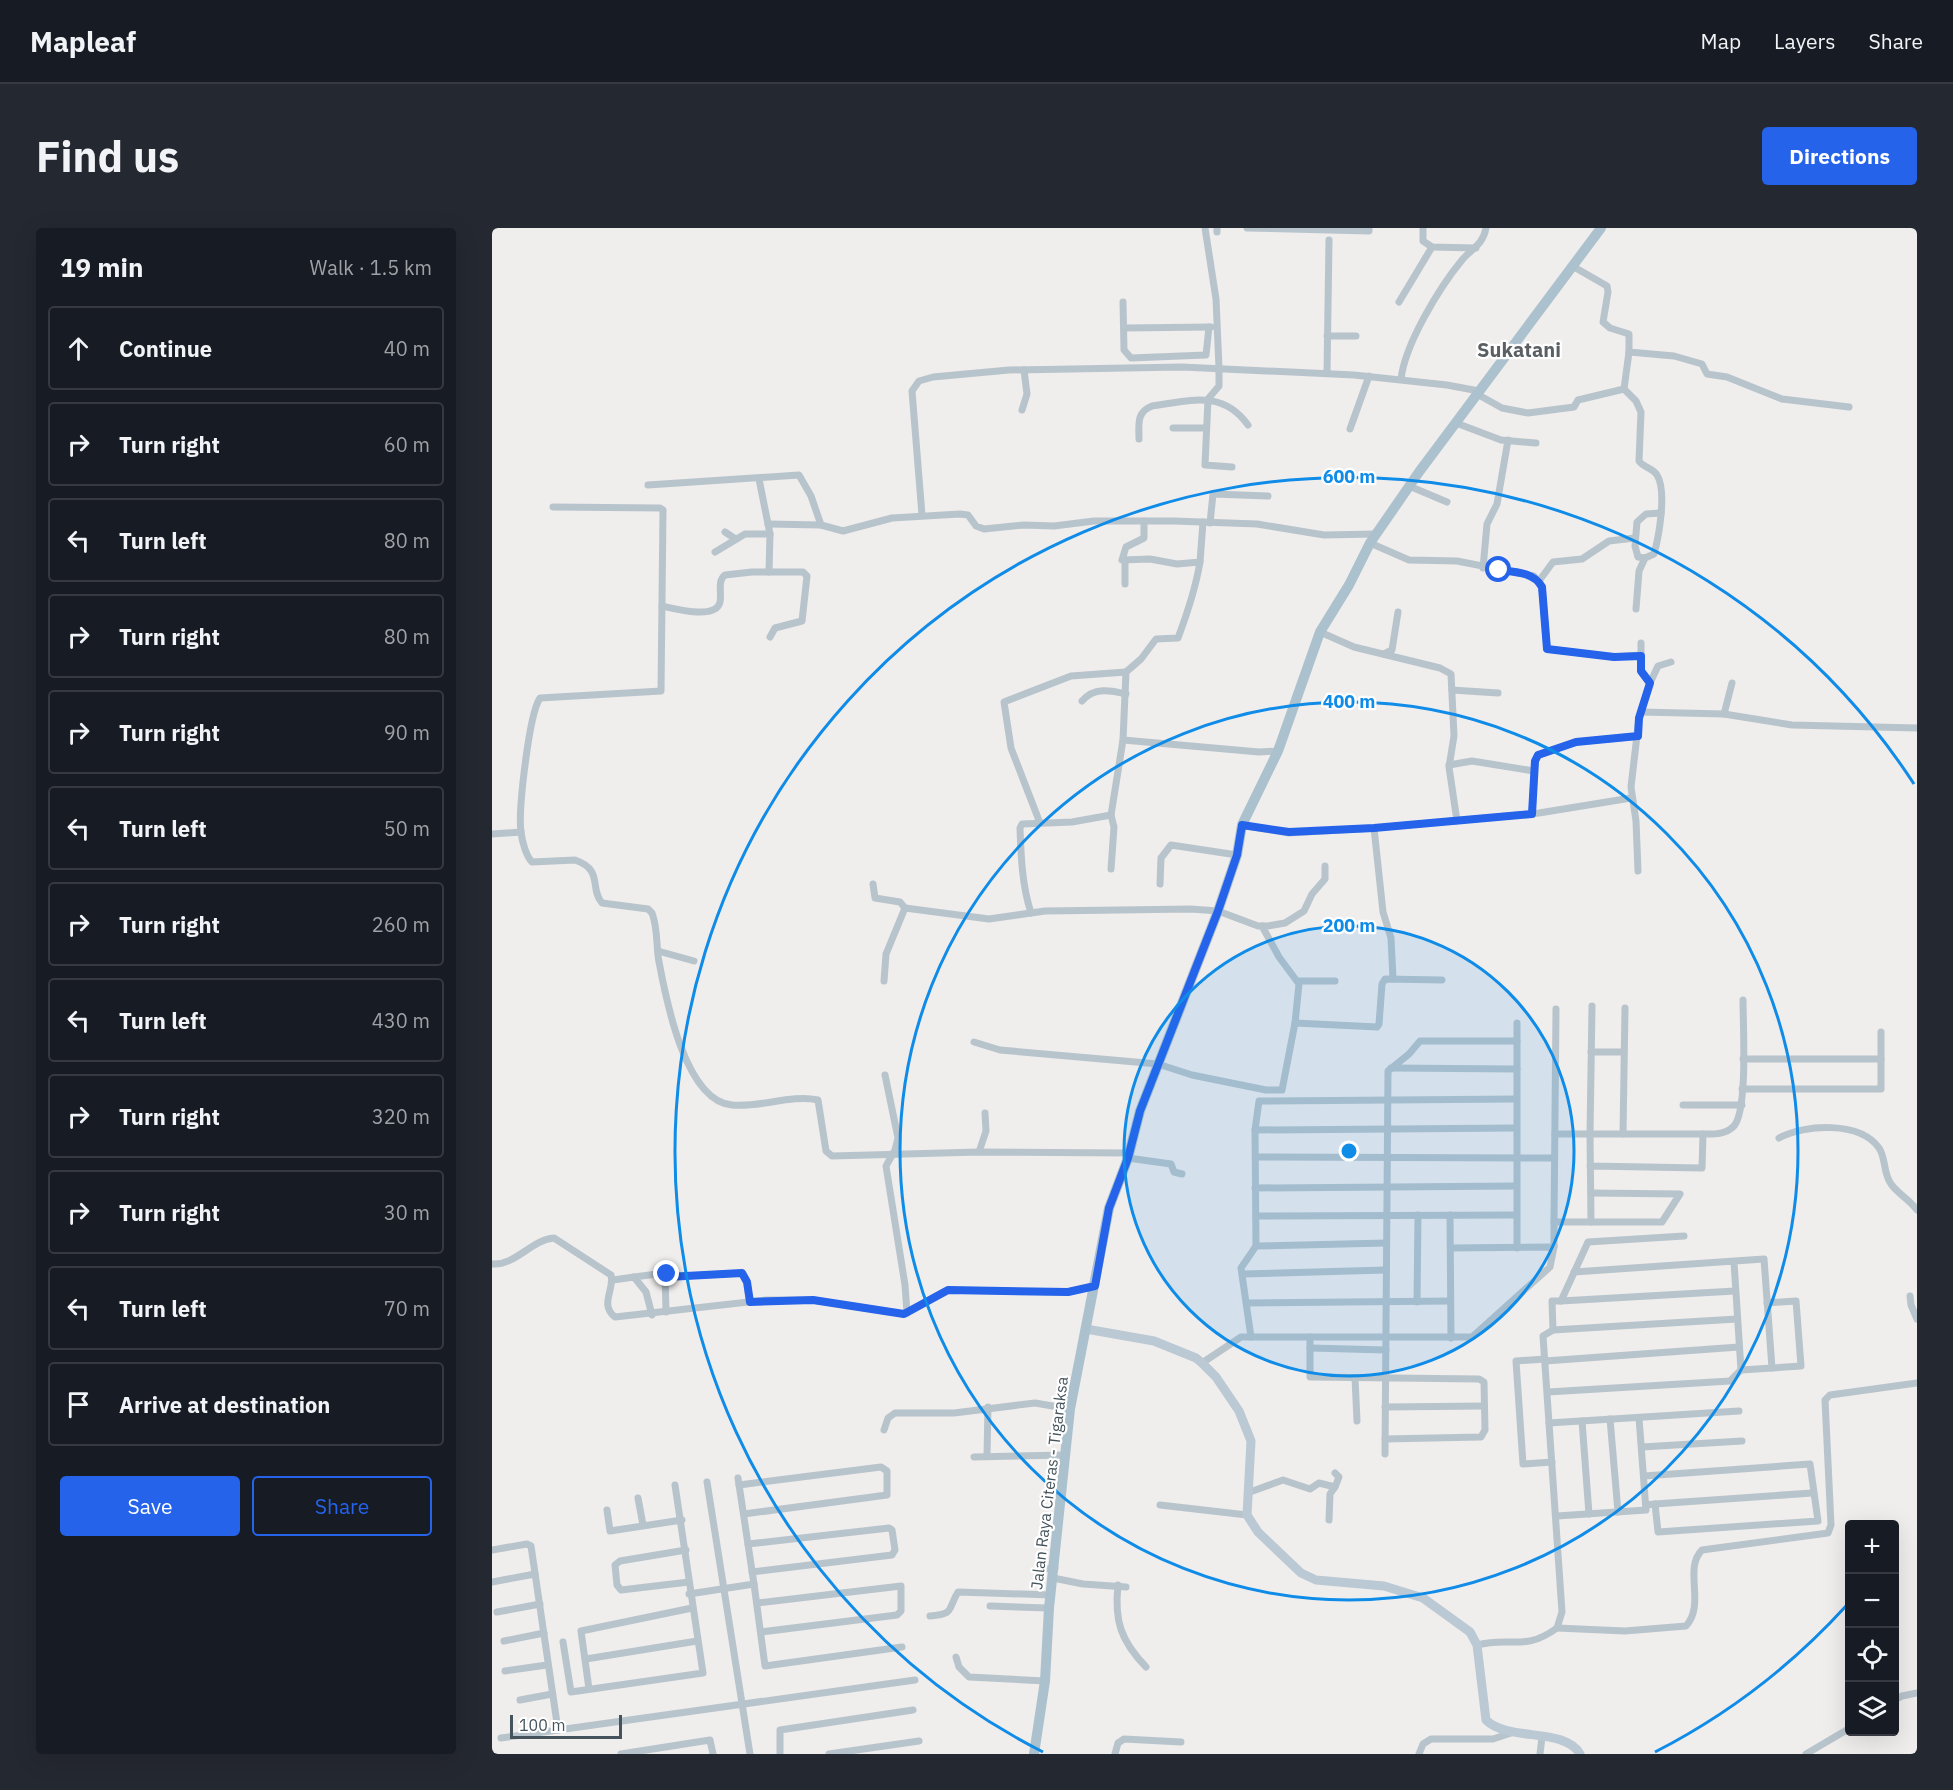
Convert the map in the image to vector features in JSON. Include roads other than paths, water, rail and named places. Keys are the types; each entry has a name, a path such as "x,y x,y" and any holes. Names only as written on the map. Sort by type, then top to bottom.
{"main road":[{"name":"Jalan Raya Citeras - Tigaraksa","path":"1034,1754 1045,1681 1049,1608 1070,1409 1109,1208 1158,1064 1218,911 1237,855 1242,825 1278,751 1320,632 1349,585 1373,538 1478,392 1574,267 1601,228"}],"street":[{"path":"1123,302 1124,350 1128,356 1185,358 1208,354 1216,299 1205,228"},
{"path":"1247,228 1358,231 1369,231 1369,228"},
{"path":"1423,228 1423,241 1432,248 1476,248"},
{"path":"1401,379 1404,356 1412,340 1462,259 1483,240 1486,228"},
{"path":"1327,373 1329,240"},
{"path":"1399,302 1432,248"},
{"path":"1574,267 1606,286 1608,292 1603,322 1610,328 1629,334 1624,389 1640,408 1642,422 1639,461 1656,472 1660,479 1661,513 1654,554 1645,558 1638,557 1635,552 1637,522 1642,516 1661,513"},
{"path":"1124,328 1212,327"},
{"path":"1212,327 1218,368 1218,386 1208,399 1205,465 1232,467"},
{"path":"1327,336 1356,336"},
{"path":"1629,352 1686,358 1702,364 1707,374 1727,376 1782,399 1849,408"},
{"path":"922,515 913,417 914,385 933,376 1024,370 1218,368 1327,373 1401,379 1478,392 1508,410 1542,413 1574,407 1578,400 1624,389"},
{"path":"1022,410 1027,394 1024,370"},
{"path":"1350,429 1370,376"},
{"path":"1139,439 1139,417 1147,408 1208,399 1234,408 1248,425"},
{"path":"1456,423 1480,434 1536,443"},
{"path":"1173,428 1206,428"},
{"path":"1483,568 1487,524 1497,504 1499,481 1508,440"},
{"path":"648,485 797,474 802,476 821,525"},
{"path":"759,478 770,534 769,572"},
{"path":"1409,486 1447,502"},
{"path":"1040,823 1011,748 1004,702 1071,676 1126,672 1141,659 1156,639 1174,639 1179,636 1188,603 1198,579 1213,494 1268,496"},
{"path":"554,507 660,508 664,513 661,691 544,697 538,700 528,748 521,831 528,858 532,862 581,862 596,877 599,899 602,903 648,909 655,919 658,951 676,1037 704,1091 713,1098 731,1105 816,1099 820,1104 826,1151 829,1155 980,1152 1128,1155 1171,1164 1173,1172 1182,1174"},
{"path":"768,524 821,525 843,531 880,520 922,515 964,514 976,526 984,529 1024,525 1054,526 1094,520 1144,520 1257,524 1324,535 1373,538 1409,560 1457,561 1483,568 1521,573 1539,581 1542,587 1547,649 1614,657 1641,656"},
{"path":"1125,584 1125,560 1122,559 1126,547 1144,538 1144,520"},
{"path":"725,532 734,538"},
{"path":"715,552 734,538 745,534 770,534"},
{"path":"1539,581 1553,562 1582,559 1609,541 1635,538"},
{"path":"1636,609 1639,571 1645,558"},
{"path":"1125,560 1150,559 1177,564 1200,562"},
{"path":"662,606 699,612 711,611 720,603 720,583 725,575 799,572 807,576 802,621 775,628 770,637"},
{"path":"1384,654 1392,650 1398,612"},
{"path":"1320,632 1353,647 1449,671 1453,680 1454,736 1449,765 1457,821"},
{"path":"1641,643 1641,671 1650,683"},
{"path":"1638,871 1636,821 1631,798 1641,712 1658,666 1671,662"},
{"path":"1111,869 1114,827 1111,815 1123,740 1126,672"},
{"path":"1724,714 1732,683"},
{"path":"1082,701 1087,695 1098,691 1109,690 1126,694"},
{"path":"1452,690 1498,693"},
{"path":"1641,712 1724,714 1792,724 1917,728"},
{"path":"1532,814 1536,758 1543,752 1576,742 1638,736"},
{"path":"1123,740 1259,752 1278,751"},
{"path":"1449,765 1472,761 1534,771"},
{"path":"1242,825 1289,832 1374,828 1532,814 1631,798"},
{"path":"1031,913 1025,894 1020,828 1027,822 1040,823 1111,815"},
{"path":"1374,828 1384,918 1391,938 1393,979"},
{"path":"492,834 521,831"},
{"path":"1160,884 1161,858 1171,845 1237,855"},
{"path":"873,884 874,898 900,902 905,908 989,919 1031,913 1098,910 1218,911 1262,926 1285,923 1304,911 1312,894 1324,879 1325,866"},
{"path":"884,981 886,954 905,908"},
{"path":"974,1042 1000,1050 1158,1064 1192,1075 1282,1090 1295,1023 1299,981 1279,957 1262,926"},
{"path":"658,951 694,961"},
{"path":"1295,1023 1377,1027 1382,984 1385,980 1442,980"},
{"path":"1299,981 1335,981"},
{"path":"1555,1134 1723,1134 1734,1126 1742,1105 1743,1000"},
{"path":"1591,1222 1592,1006"},
{"path":"1623,1134 1625,1008"},
{"path":"1202,1363 1241,1337 1473,1337 1550,1267 1554,1247 1556,1009"},
{"path":"1517,1023 1517,1248"},
{"path":"1743,1089 1881,1089 1881,1032"},
{"path":"1385,1454 1386,1098 1390,1068 1409,1054 1420,1041 1517,1041"},
{"path":"1591,1052 1624,1052"},
{"path":"1743,1059 1881,1059"},
{"path":"1390,1068 1517,1069"},
{"path":"885,1075 898,1138 895,1150 890,1155 886,1166 905,1285 907,1313"},
{"path":"1251,1337 1241,1268 1256,1246 1255,1130 1259,1101 1386,1098 1516,1099"},
{"path":"1683,1105 1742,1105"},
{"path":"980,1152 986,1131 986,1113"},
{"path":"1255,1130 1386,1127 1516,1128"},
{"path":"1779,1138 1811,1129 1851,1130 1861,1134 1880,1149 1891,1184 1917,1210"},
{"path":"1590,1166 1702,1168 1703,1134"},
{"path":"1256,1157 1553,1158"},
{"path":"1255,1188 1516,1186"},
{"path":"1554,1222 1662,1222 1680,1194 1591,1193"},
{"path":"1417,1302 1418,1215"},
{"path":"1450,1215 1451,1338"},
{"path":"1256,1216 1516,1215"},
{"path":"1561,1301 1588,1242 1684,1236"},
{"path":"492,1264 505,1263 527,1249 554,1238 611,1275 613,1280"},
{"path":"1256,1246 1386,1243"},
{"path":"1451,1248 1554,1247"},
{"path":"1574,1272 1764,1259 1772,1368"},
{"path":"1734,1262 1741,1370"},
{"path":"1242,1274 1386,1270"},
{"path":"613,1280 662,1272 667,1277 666,1312"},
{"path":"667,1277 742,1273 747,1282 750,1302"},
{"path":"634,1277 646,1292 652,1315"},
{"path":"613,1280 607,1293 611,1314 615,1317 652,1315 750,1302 813,1300 907,1313 948,1290 1068,1292 1095,1286"},
{"path":"1553,1330 1552,1301 1735,1291"},
{"path":"1910,1296 1917,1319"},
{"path":"1247,1303 1450,1301"},
{"path":"1548,1392 1730,1381 1741,1370 1801,1366 1796,1301 1767,1303"},
{"path":"1557,1628 1562,1612 1544,1336 1553,1330 1737,1319"},
{"path":"1086,1329 1154,1341 1196,1358 1202,1363 1216,1377 1239,1411 1251,1441 1247,1515 1258,1532 1301,1573 1317,1580 1384,1586 1423,1598 1470,1632 1477,1645 1486,1720 1498,1730 1565,1741 1580,1754"},
{"path":"1310,1337 1310,1377 1481,1379 1484,1384 1485,1430 1480,1437 1385,1439"},
{"path":"1552,1462 1523,1464 1516,1361 1739,1347"},
{"path":"1310,1348 1386,1350"},
{"path":"1355,1378 1357,1421"},
{"path":"1477,1645 1490,1642 1536,1641 1557,1628 1625,1631 1686,1626 1692,1619 1696,1598 1695,1559 1702,1550 1828,1533 1831,1525 1825,1400 1830,1395 1917,1383"},
{"path":"884,1430 888,1418 896,1413 954,1413 1035,1403 1070,1409"},
{"path":"1385,1407 1484,1406"},
{"path":"987,1455 988,1407"},
{"path":"1549,1423 1738,1411"},
{"path":"1557,1516 1646,1510 1640,1418"},
{"path":"1610,1419 1618,1512"},
{"path":"1582,1421 1589,1514"},
{"path":"1642,1447 1743,1441"},
{"path":"974,1457 1066,1455"},
{"path":"1644,1476 1810,1464 1812,1492 1815,1496 1818,1521 1658,1532 1656,1504"},
{"path":"744,1514 887,1496 887,1471 881,1467 739,1482 765,1666 902,1647"},
{"path":"1329,1520 1330,1494 1340,1477 1335,1473"},
{"path":"1250,1492 1283,1480 1310,1489 1319,1483 1335,1487"},
{"path":"707,1482 750,1754"},
{"path":"563,1642 571,1692 703,1673 689,1594 686,1550 675,1485"},
{"path":"1646,1505 1812,1492"},
{"path":"638,1498 643,1525"},
{"path":"1160,1506 1247,1515"},
{"path":"607,1510 610,1531 682,1520"},
{"path":"748,1544 889,1528 892,1530 896,1550 892,1555 752,1572"},
{"path":"492,1550 529,1545 558,1730"},
{"path":"686,1550 620,1561 615,1565 617,1585 621,1590 689,1582"},
{"path":"1039,1569 1083,1584 1126,1587"},
{"path":"492,1582 535,1574"},
{"path":"689,1594 754,1584"},
{"path":"1118,1585 1116,1618 1132,1652 1146,1667"},
{"path":"757,1602 901,1586 901,1611 897,1615 761,1632"},
{"path":"930,1616 946,1614 950,1611 958,1592 1051,1594"},
{"path":"497,1612 540,1604"},
{"path":"990,1606 1049,1608"},
{"path":"589,1689 581,1631 692,1608"},
{"path":"504,1641 544,1633"},
{"path":"585,1659 697,1641"},
{"path":"956,1657 959,1667 969,1677 1045,1681"},
{"path":"505,1671 547,1665"},
{"path":"501,1738 915,1680"},
{"path":"520,1700 552,1694"},
{"path":"1899,1698 1917,1694"},
{"path":"780,1754 780,1730 913,1710"},
{"path":"1806,1754 1845,1731"},
{"path":"1419,1754 1423,1744 1431,1738 1493,1739 1514,1732"},
{"path":"1540,1754 1542,1737"},
{"path":"1115,1754 1118,1743 1124,1739 1181,1742"},
{"path":"621,1754 710,1740 713,1754"},
{"path":"829,1754 919,1741"}],"district":[{"name":"Sukatani","path":"1519,349"}]}
